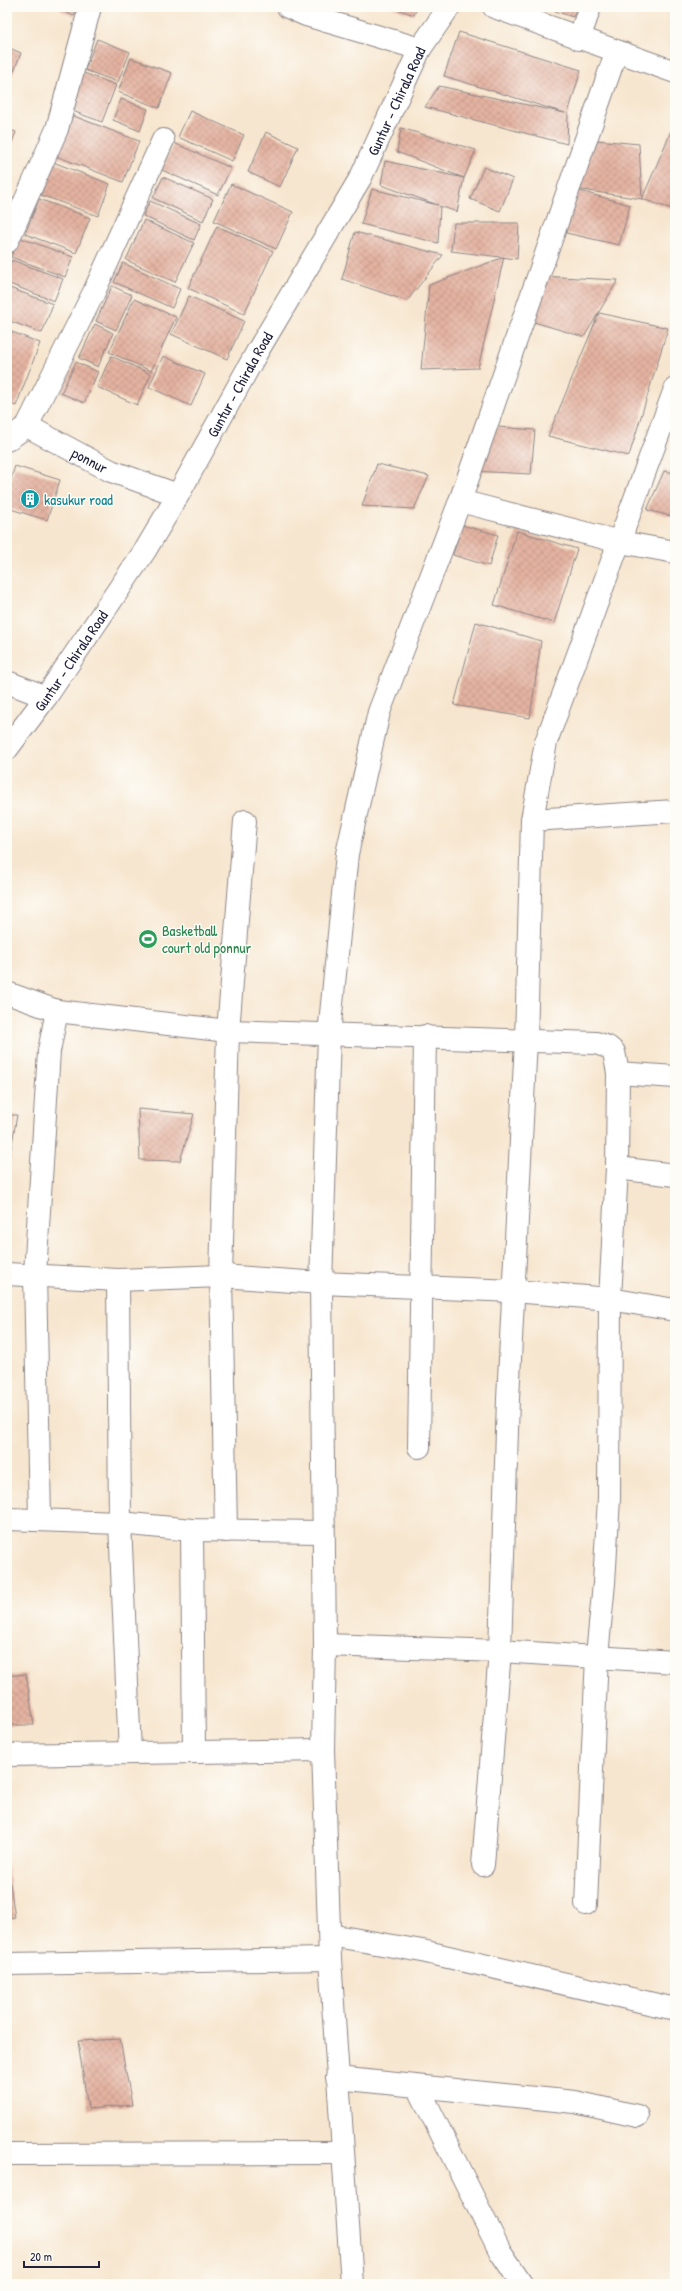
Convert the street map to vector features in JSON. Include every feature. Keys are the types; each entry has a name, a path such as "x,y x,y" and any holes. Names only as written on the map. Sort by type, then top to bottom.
{"street":[{"path":"7,242 57,129 90,7"},
{"path":"288,7 306,15 420,48"},
{"name":"Guntur - Chirala Road","path":"7,748 46,697 146,549 178,495 257,352 361,177 420,48 449,7"},
{"path":"494,7 616,53 675,72"},
{"path":"579,38 590,7"},
{"path":"352,2284 330,1959 323,1750 325,1645 322,1532 321,1283 329,1034 346,854 379,712 460,501 616,53"},
{"path":"7,440 27,426 94,292 162,140"},
{"path":"484,1864 500,1651 508,1399 526,1040 532,820 546,742 675,389"},
{"name":"ponnur","path":"27,426 111,471 178,495"},
{"path":"460,501 620,542 675,552"},
{"path":"7,682 46,697"},
{"path":"532,820 675,811"},
{"path":"226,1531 221,1276 228,1031 245,821"},
{"path":"7,993 57,1011 228,1031 425,1036 596,1043 608,1047 614,1052 618,1073 617,1168 610,1299 608,1498 604,1582 596,1656 586,1904"},
{"path":"40,1519 34,1274 49,1051 57,1011"},
{"path":"419,1446 425,1036"},
{"path":"618,1073 675,1077"},
{"path":"617,1168 675,1175"},
{"path":"7,1274 34,1274 118,1280 221,1276 321,1283 514,1292 610,1299 675,1310"},
{"path":"118,1280 120,1523 130,1753"},
{"path":"7,1519 120,1523 192,1530 322,1532"},
{"path":"192,1530 194,1752"},
{"path":"325,1645 500,1651 675,1662"},
{"path":"7,1755 323,1750"},
{"path":"330,1935 422,1952 675,2009"},
{"path":"7,1964 330,1959"},
{"path":"337,2078 575,2102 637,2116"},
{"path":"418,2087 500,2251 522,2284"},
{"path":"7,2154 342,2153"}],"building":[{"path":"61,7 77,7 74,16 60,10"},
{"path":"391,7 417,7 414,15"},
{"path":"543,7 577,7 573,17"},
{"path":"459,32 581,70 568,113 567,144 425,107 439,86 565,113 444,76"},
{"path":"97,39 130,52 118,82 85,70"},
{"path":"7,47 21,53 7,89"},
{"path":"131,58 172,73 159,108 118,92"},
{"path":"81,72 116,85 102,122 67,109"},
{"path":"121,99 148,109 140,131 113,120"},
{"path":"190,111 244,135 232,161 178,137"},
{"path":"71,115 139,141 123,182 56,156"},
{"path":"401,128 476,150 464,178 397,152"},
{"path":"7,129 16,132 7,156"},
{"path":"672,129 675,130 675,210 642,199"},
{"path":"266,132 298,147 280,187 248,172"},
{"path":"586,139 639,144 642,199 569,188"},
{"path":"174,143 231,168 218,195 162,170"},
{"path":"385,161 464,178 457,212 440,206 438,243 361,224 372,189 438,205 381,185"},
{"path":"53,162 110,184 98,216 41,195"},
{"path":"484,167 513,179 500,211 470,199"},
{"path":"163,177 213,199 203,221 153,198"},
{"path":"231,184 293,212 276,249 214,221"},
{"path":"569,188 630,205 619,245 566,233"},
{"path":"39,199 90,218 76,253 25,234"},
{"path":"150,201 201,224 194,240 143,216"},
{"path":"144,220 194,243 175,282 126,260"},
{"path":"454,223 519,223 517,259 451,251"},
{"path":"217,226 273,251 244,314 188,288"},
{"path":"355,232 443,255 407,301 342,279"},
{"path":"18,237 73,257 65,277 11,257"},
{"path":"504,257 478,368 421,370 429,285"},
{"path":"12,260 63,279 54,301 7,283 7,271"},
{"path":"123,263 180,289 172,308 114,282"},
{"path":"539,276 618,280 584,337 524,319"},
{"path":"112,286 132,295 116,330 96,321"},
{"path":"7,287 53,304 42,333 7,320"},
{"path":"189,296 244,321 227,359 171,334"},
{"path":"134,299 176,317 151,371 109,352"},
{"path":"599,313 668,328 629,456 548,436"},
{"path":"95,324 113,333 98,367 79,358"},
{"path":"7,330 40,343 16,406 7,403"},
{"path":"111,356 151,374 137,405 97,387"},
{"path":"163,356 205,374 191,406 149,387"},
{"path":"76,362 98,372 84,403 61,393"},
{"path":"486,426 535,430 531,474 471,471"},
{"path":"377,464 429,476 414,509 362,506"},
{"name":"kasukur road","path":"15,466 60,480 47,520 7,508 7,491"},
{"path":"664,471 675,473 675,517 647,510"},
{"path":"462,525 498,535 489,566 453,555"},
{"path":"517,531 577,549 554,623 494,605"},
{"path":"476,622 541,641 530,718 454,705"},
{"path":"138,1109 194,1114 180,1161 140,1160"},
{"path":"7,1115 17,1115 9,1160 7,1160"},
{"path":"26,1674 34,1725 7,1725 7,1676"},
{"path":"7,1863 15,1918 7,1919"},
{"path":"120,2039 132,2105 88,2109 78,2041"}],"place":[{"name":"kasukur road","path":"30,499"},
{"name":"Basketball court old ponnur","path":"148,939"}]}
